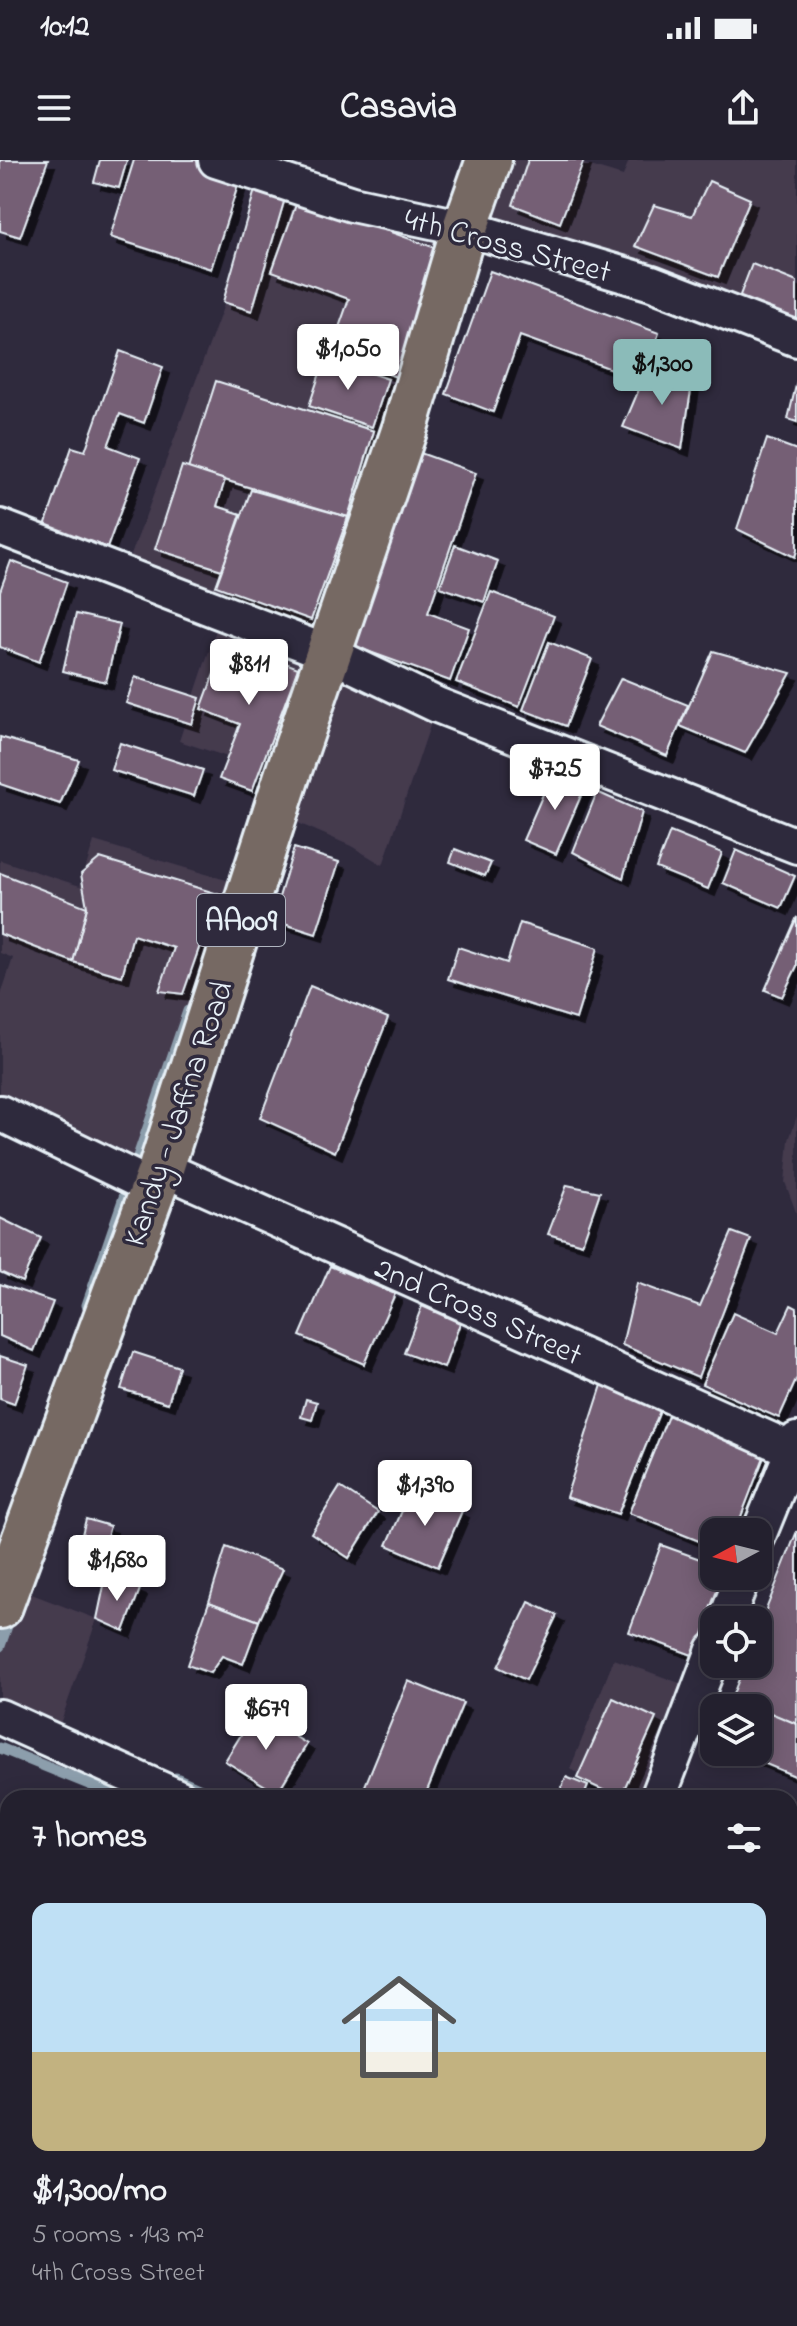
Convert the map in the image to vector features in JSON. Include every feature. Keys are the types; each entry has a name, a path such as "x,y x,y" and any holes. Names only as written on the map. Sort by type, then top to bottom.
{"highway":[{"name":"Kandy - Jaffna Road","path":"0,1606 158,1178 328,653 405,428 465,228 489,160"}],"street":[{"name":"4th Cross Street","path":"216,160 352,204 465,228 652,283 797,339"},
{"path":"0,527 328,653 437,705 797,846"},
{"name":"2nd Cross Street","path":"0,1113 795,1447"},
{"path":"765,1518 795,1447"},
{"path":"661,1790 703,1678"},
{"path":"0,1717 162,1790"}],"shaded area":[{"path":"489,160 571,160 623,176 629,160 797,160 797,339 479,233 328,653 437,705 383,865 351,846 275,813 286,776 179,741 222,612 124,574 271,178 465,232"},
{"path":"94,841 250,887 154,1188 0,1113 0,998 13,958 0,953 0,860 80,886"},
{"path":"797,1116 797,1215 785,1182 789,1140"},
{"path":"0,1548 8,1585 97,1619 54,1741 0,1717"},
{"path":"614,1659 699,1690 661,1790 611,1790 570,1769"}],"building":[{"path":"0,160 48,160 20,237 0,231"},
{"path":"100,160 127,160 119,188 94,182"},
{"path":"134,160 200,160 242,173 211,269 110,237"},
{"path":"528,160 584,160 560,223 513,205"},
{"path":"709,181 750,199 718,277 635,246 654,205 692,216"},
{"path":"256,186 286,195 252,311 223,302"},
{"path":"298,199 444,251 399,378 330,353 349,299 272,271"},
{"path":"752,264 797,282 797,321 739,298"},
{"path":"490,271 659,333 642,380 520,336 493,412 446,394"},
{"path":"120,351 163,367 144,423 120,414 108,446 140,458 107,548 45,526 72,447 85,451"},
{"path":"325,358 388,379 372,427 309,406"},
{"path":"648,368 693,377 682,449 623,427"},
{"path":"216,381 374,431 348,517 188,469"},
{"path":"797,381 797,422 788,419"},
{"path":"767,439 797,450 795,557 737,529"},
{"path":"412,450 476,473 428,613 469,628 450,681 345,643"},
{"path":"182,466 225,480 217,506 241,514 222,570 155,549"},
{"path":"251,490 348,517 311,620 216,586"},
{"path":"455,545 498,561 484,602 440,587"},
{"path":"11,561 67,582 39,662 0,647 0,591"},
{"path":"491,592 554,616 519,707 456,682"},
{"path":"76,614 120,624 106,682 63,671"},
{"path":"227,639 298,668 252,791 219,779 240,724 201,709"},
{"path":"549,642 592,659 566,726 523,710"},
{"path":"713,651 791,673 745,753 680,726"},
{"path":"135,677 200,698 192,724 126,703"},
{"path":"621,678 688,705 667,756 596,726"},
{"path":"0,737 79,760 60,804 0,784"},
{"path":"120,743 203,770 194,796 111,770"},
{"path":"554,769 586,784 556,854 523,840"},
{"path":"597,792 642,812 623,878 573,852"},
{"path":"670,832 722,853 708,889 656,868"},
{"path":"294,848 339,862 316,934 272,920"},
{"path":"455,849 491,863 485,876 450,862"},
{"path":"736,850 795,876 781,908 723,883"},
{"path":"100,858 218,894 183,994 159,991 174,948 133,935 122,976 73,962 87,907 81,874"},
{"path":"0,873 87,907 73,962 0,934"},
{"path":"797,917 797,966 782,997 765,990"},
{"path":"520,923 598,948 576,1019 448,979 458,947 507,963"},
{"path":"310,986 388,1018 335,1152 260,1118"},
{"path":"567,1185 600,1192 582,1244 548,1234"},
{"path":"0,1218 41,1238 22,1282 0,1272"},
{"path":"732,1232 751,1239 698,1377 622,1345 637,1283 700,1306"},
{"path":"330,1266 395,1294 364,1364 300,1336"},
{"path":"0,1284 53,1302 34,1351 0,1336"},
{"path":"791,1305 797,1308 797,1378 779,1418 702,1384 733,1313 778,1333"},
{"path":"422,1306 460,1323 444,1368 404,1353"},
{"path":"133,1352 179,1367 168,1403 121,1389"},
{"path":"0,1356 28,1365 14,1404 0,1399"},
{"path":"602,1385 662,1406 618,1514 566,1497"},
{"path":"306,1399 317,1402 312,1420 301,1417"},
{"path":"670,1411 767,1449 740,1518 700,1518 700,1541 629,1513"},
{"path":"340,1487 378,1512 349,1558 311,1533"},
{"path":"412,1488 462,1511 438,1567 387,1545"},
{"path":"86,1519 110,1526 97,1571 74,1565"},
{"path":"797,1531 796,1724 772,1714 772,1694 733,1694 739,1678 772,1678 772,1606 767,1606"},
{"path":"661,1545 700,1559 700,1590 719,1590 713,1606 700,1606 700,1642 695,1656 629,1632"},
{"path":"226,1547 283,1569 259,1621 209,1602"},
{"path":"106,1576 140,1589 124,1631 97,1619"},
{"path":"209,1602 259,1621 243,1664 222,1656 210,1673 187,1665"},
{"path":"529,1602 557,1615 526,1680 498,1667"},
{"path":"408,1681 463,1703 427,1790 363,1790"},
{"path":"613,1698 656,1718 624,1790 603,1790 577,1778"},
{"path":"255,1712 307,1744 279,1790 272,1790 225,1761"},
{"path":"772,1714 797,1724 797,1777 771,1766"},
{"path":"566,1777 588,1786 586,1790 560,1790"}],"waterway":[{"path":"87,1305 188,1011"},
{"path":"0,1646 12,1612"},
{"path":"0,1748 103,1790"},
{"path":"176,1778 203,1790"}]}
